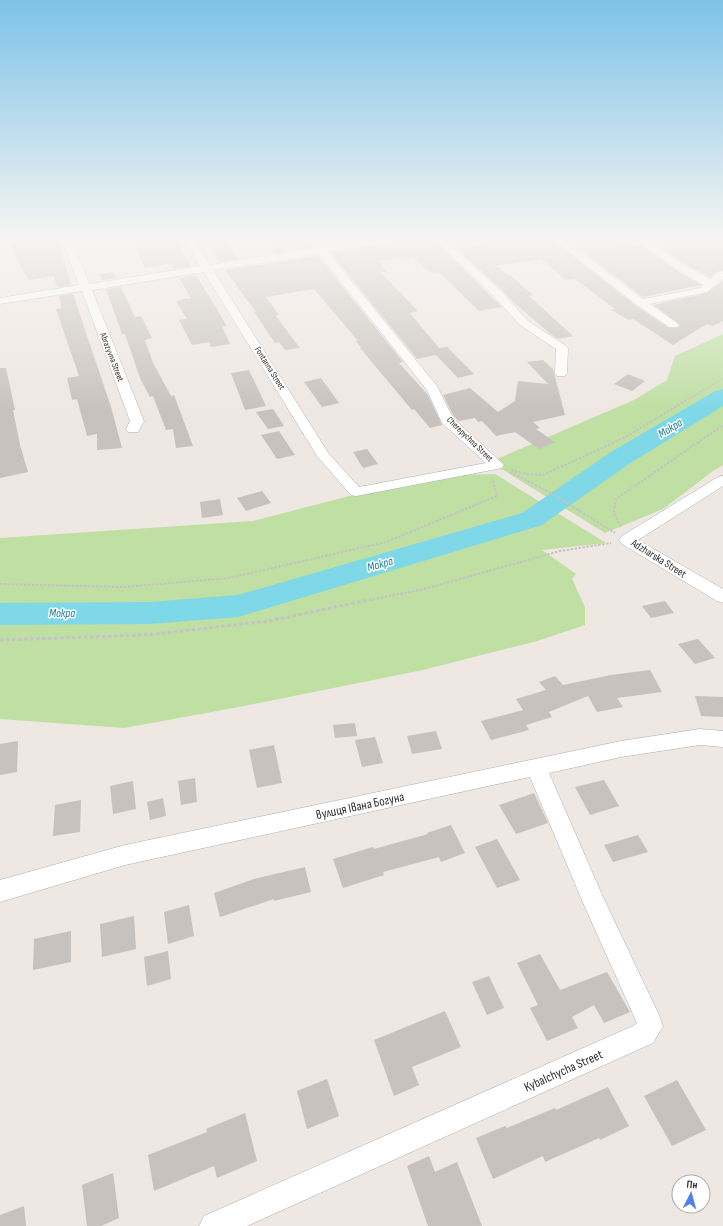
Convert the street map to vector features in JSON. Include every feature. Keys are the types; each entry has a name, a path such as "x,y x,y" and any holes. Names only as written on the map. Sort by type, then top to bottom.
{"street":[{"path":"0,301 25,297"},
{"name":"Abrazyvna Street","path":"89,297 137,421 132,429"},
{"name":"Fontanna Street","path":"224,297 324,456 356,492"},
{"name":"Cherepychna Street","path":"359,297 433,389 447,420 493,466"},
{"path":"501,297 524,323 562,348 562,373"},
{"path":"633,297 673,325"},
{"path":"641,303 669,297"},
{"name":"Cherepychna Street","path":"356,492 493,466"},
{"name":"Adzharska Street","path":"723,480 627,540 723,597"},
{"name":"вулиця Івана Богуна","path":"0,891 125,855 536,767 622,749 700,737 723,739"},
{"name":"Kybalchycha Street","path":"214,1226 644,1034 650,1026 647,1015 596,905 536,767"}],"path":[{"path":"493,466 526,474 543,475 626,438 723,378"},
{"path":"627,540 614,513 616,499 723,425"},
{"path":"493,466 553,494 627,540"},
{"path":"0,584 123,587 229,578 386,542 497,496 493,466"},
{"path":"0,640 146,635 269,621 424,589 560,551 627,540"}],"green space":[{"path":"723,334 723,465 663,509 605,533 490,462 634,400 667,380 675,356"},
{"path":"495,474 606,543 542,550 576,574 572,579 585,607 585,625 537,641 423,670 239,707 124,728 0,719 0,538 253,521 388,486 458,475"}],"building":[{"path":"59,297 74,297 111,407 122,448 97,450 97,434 87,436 77,399 72,400 67,378 79,376 56,309 62,308"},
{"path":"109,297 126,297 135,317 141,316 152,338 145,340 153,363 171,396 174,395 193,446 176,448 173,429 166,430 153,396 150,397 140,378 125,334 122,334"},
{"path":"210,297 227,326 222,326 230,344 211,347 209,342 192,345 179,320 187,319 176,301 191,298"},
{"path":"245,297 266,297 279,315 276,316 300,348 285,350 279,342 275,343 254,312 256,312"},
{"path":"321,297 351,297 403,362 399,363 428,395 442,425 430,428 414,409 412,410 360,348 356,341 358,341"},
{"path":"367,297 405,297 418,311 410,313 439,348 447,347 474,374 458,378 436,355 417,359"},
{"path":"465,297 492,297 502,307 479,311"},
{"path":"509,297 530,297 573,336 558,339 516,305"},
{"path":"599,297 625,297 669,328 677,328 680,325 654,305 688,297 723,297 723,321 713,326 707,324 673,345 633,319 629,320 611,310 615,309"},
{"path":"543,360 553,369 565,415 533,422 540,428 536,429 555,442 539,449 515,432 496,436 482,421 478,422 475,418 459,421 454,417 443,395 470,388 498,412 515,401 518,381 548,384 527,362"},
{"path":"0,368 6,368 15,410 13,410 20,445 28,472 0,478"},
{"path":"249,370 266,406 245,410 231,373"},
{"path":"628,374 645,381 632,391 614,384"},
{"path":"321,378 339,403 322,407 304,382"},
{"path":"273,409 284,426 268,429 256,412"},
{"path":"279,431 295,455 277,459 261,435"},
{"path":"367,449 378,464 363,468 353,452"},
{"path":"262,491 271,503 246,511 237,498"},
{"path":"220,499 223,515 202,518 200,502"},
{"path":"665,601 674,613 651,618 642,606"},
{"path":"698,639 715,658 695,664 678,644"},
{"path":"650,670 662,692 617,698 623,707 597,712 588,696 549,712 552,717 526,725 529,730 491,740 481,721 523,710 516,699 546,690 539,682 555,676 563,685 611,675"},
{"path":"695,696 723,697 723,717 701,716"},
{"path":"355,723 357,736 335,738 333,725"},
{"path":"436,731 442,749 412,754 407,736"},
{"path":"375,737 383,763 362,767 355,740"},
{"path":"18,741 17,772 0,775 0,744"},
{"path":"274,745 282,783 257,788 249,750"},
{"path":"195,778 197,802 181,805 178,781"},
{"path":"604,780 619,806 590,815 575,787"},
{"path":"133,781 136,809 113,814 110,786"},
{"path":"534,793 548,823 516,834 499,805"},
{"path":"163,798 166,816 150,820 147,802"},
{"path":"81,800 80,832 53,836 55,805"},
{"path":"451,825 465,853 441,862 439,857 383,872 384,875 343,888 333,859 373,847 374,849 428,834 427,833"},
{"path":"638,835 648,852 613,862 604,845"},
{"path":"497,839 520,880 497,888 475,847"},
{"path":"305,867 311,892 274,901 274,899 220,917 214,893 254,879"},
{"path":"189,905 194,936 168,944 164,912"},
{"path":"134,916 136,949 102,957 100,924"},
{"path":"71,931 71,962 33,970 34,939"},
{"path":"168,951 171,979 147,986 144,957"},
{"path":"540,954 560,990 607,972 630,1012 604,1023 594,1005 572,1017 578,1028 547,1041 530,1008 538,1005 517,963"},
{"path":"489,976 504,1008 487,1015 472,982"},
{"path":"445,1011 461,1047 412,1067 419,1085 394,1096 374,1040"},
{"path":"327,1079 339,1116 307,1129 297,1091"},
{"path":"677,1080 706,1130 672,1146 644,1096"},
{"path":"608,1087 629,1126 600,1140 599,1138 545,1162 543,1156 493,1179 476,1138 505,1126 507,1128 555,1108 556,1110"},
{"path":"245,1113 257,1161 217,1178 214,1166 154,1191 148,1155 207,1132 206,1129"},
{"path":"429,1156 435,1172 457,1162 482,1226 428,1226 407,1166"},
{"path":"113,1173 119,1218 101,1226 87,1226 82,1185"},
{"path":"24,1206 26,1226 0,1226 0,1215"}],"waterway":[{"name":"Мокра","path":"0,614 150,613 238,606 532,519 620,458 723,396"}]}
